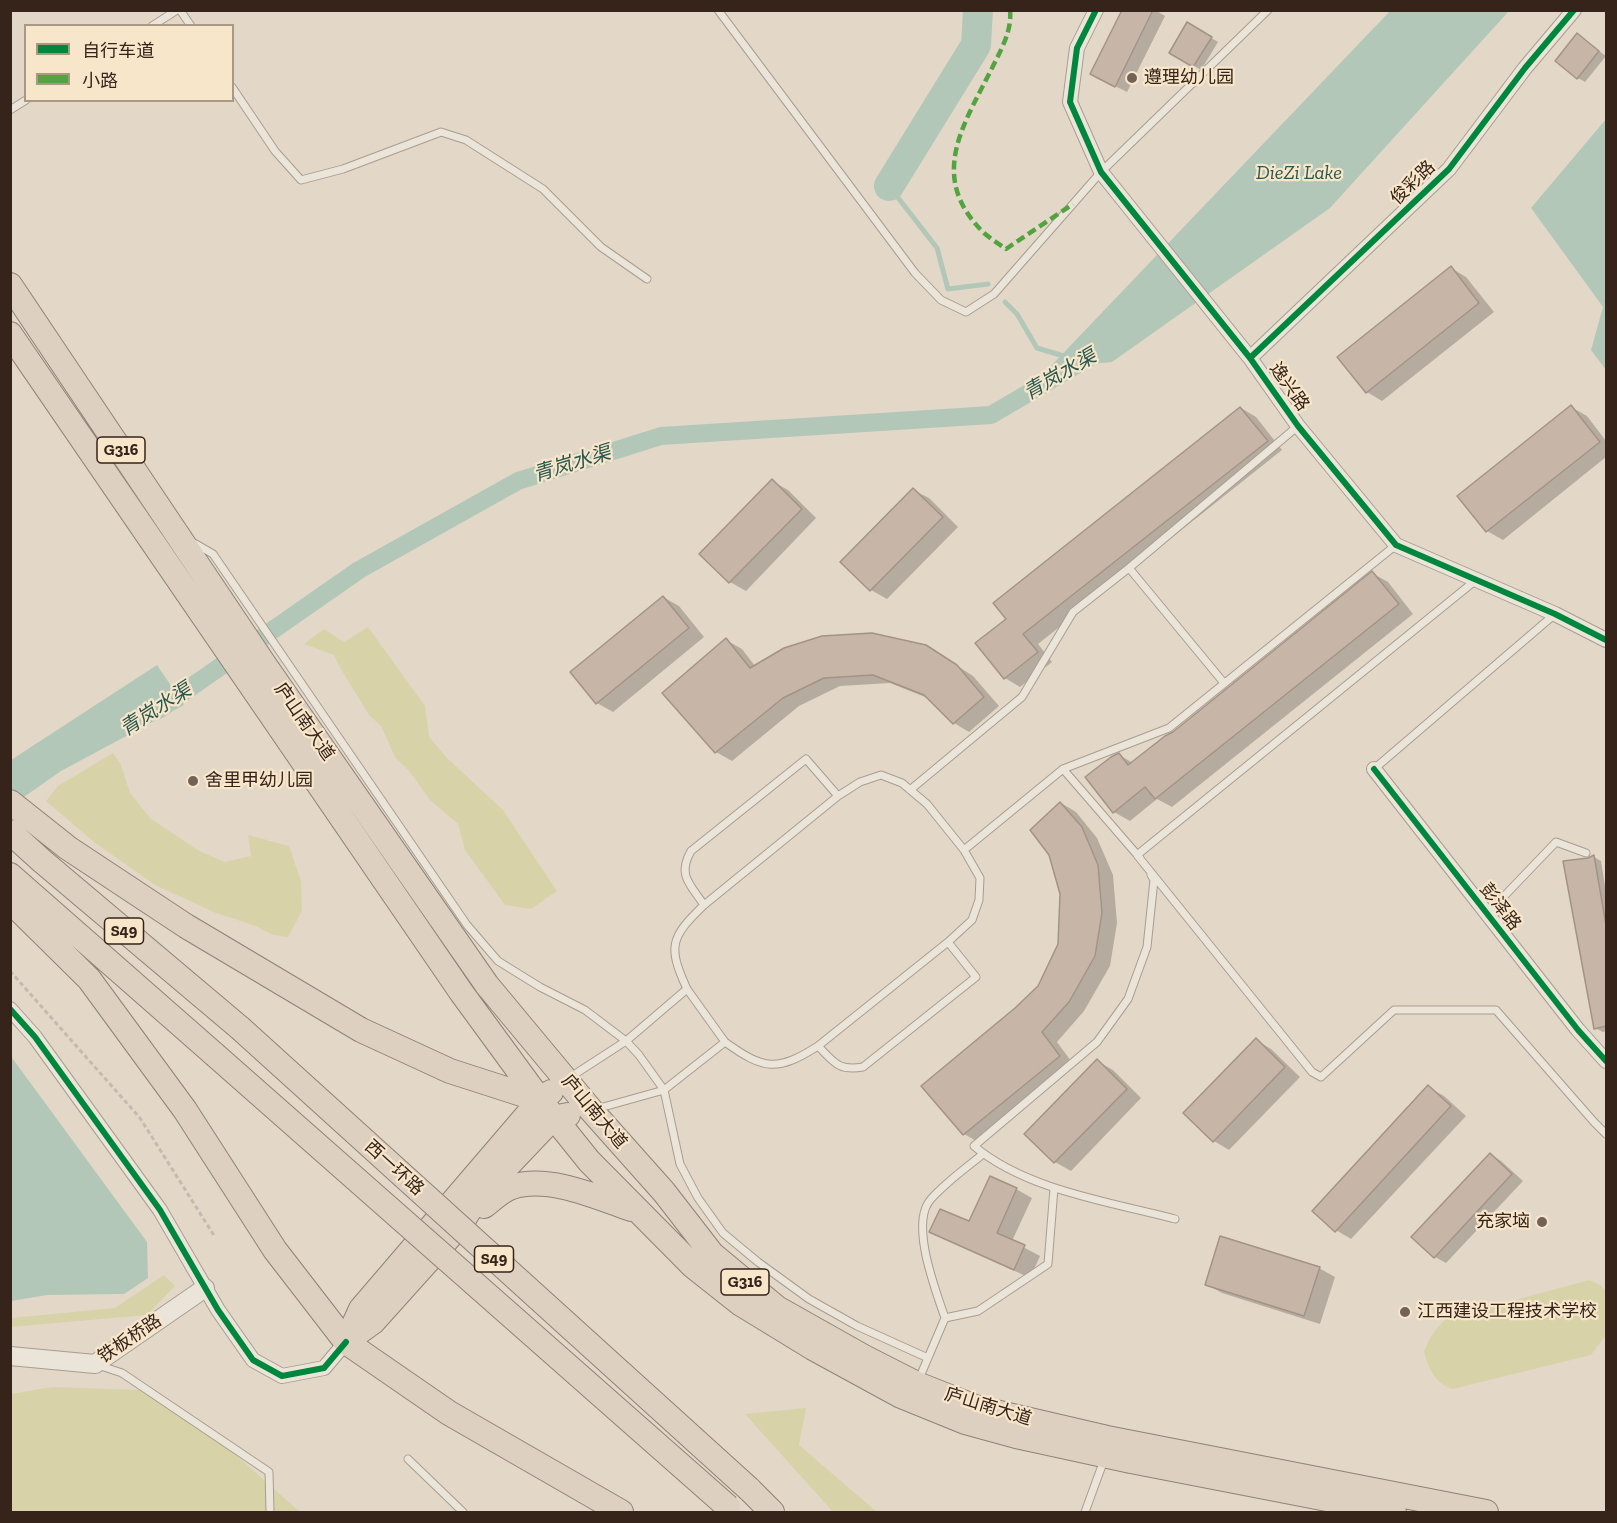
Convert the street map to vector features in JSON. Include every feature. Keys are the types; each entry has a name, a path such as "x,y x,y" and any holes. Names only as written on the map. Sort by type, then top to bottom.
{"highway":[{"name":"庐山南大道","path":"10,285 230,616 253,688 461,992 547,1109 589,1161 693,1266 741,1304 813,1348 901,1396 965,1422 1016,1436 1106,1455 1394,1512"},
{"name":"庐山南大道","path":"10,334 230,616 275,664 487,985 591,1110 664,1192 712,1254 777,1308 917,1384 978,1408 1107,1438 1486,1512"},
{"path":"10,802 68,848 186,926 361,1030 450,1071 547,1109 591,1110"},
{"name":"西一环路","path":"10,832 240,1028 772,1512"},
{"name":"西一环路","path":"10,875 731,1510"},
{"path":"10,901 89,979 184,1110 275,1250 346,1342 449,1413 621,1512"},
{"path":"461,1224 476,1198 547,1109 567,1080"},
{"path":"346,1342 360,1309 547,1109"},
{"path":"346,1342 373,1322 461,1224 510,1187 535,1184 574,1189 638,1211"}],"street":[{"name":"逸兴路","path":"1096,10 1077,48 1070,102 1101,172 1250,358 1298,426 1396,545 1555,614 1606,640"},
{"name":"俊彩路","path":"1250,358 1449,169 1525,68 1574,10"},
{"name":"彭泽路","path":"1374,769 1578,1030 1606,1061"},
{"path":"10,1009 35,1037 160,1210 218,1310 253,1360 282,1376 324,1368 346,1342"},
{"name":"铁板桥路","path":"10,1356 95,1364 205,1288"}],"lane":[{"path":"155,24 179,10 190,24"},
{"path":"718,10 915,273 941,300 966,312 995,292 1101,172 1268,10"},
{"path":"234,90 276,151 301,180 343,169 441,132 466,140 543,189 601,247 646,279"},
{"path":"10,110 24,101"},
{"path":"910,790 1022,697 1073,612 1298,426"},
{"path":"964,850 1063,769 1169,728 1396,545"},
{"path":"1129,568 1224,683"},
{"path":"1137,855 1476,580"},
{"path":"1374,769 1555,614"},
{"path":"275,664 468,925 498,961 540,987 585,1010 626,1041 639,1055 664,1090 680,1164 698,1198 723,1233 809,1299 857,1326 928,1358"},
{"path":"704,905 684,876 685,862 691,850 806,759 838,796"},
{"path":"1063,769 1137,855 1312,1072 1321,1077 1394,1010 1496,1010 1606,1134"},
{"path":"881,775 902,783 910,790 927,804 964,850 980,878 979,900 972,920 948,942 818,1046 795,1060 773,1065 748,1059 725,1042 687,989 675,964 674,944 686,923 704,905 838,796 860,782 881,775"},
{"path":"1487,914 1556,842 1586,853"},
{"path":"1137,855 1154,880 1147,947 1128,999 1097,1042 974,1146 983,1154 1015,1171 1054,1188 1175,1218"},
{"path":"818,1046 837,1064 849,1069 863,1067 968,984 976,976 948,942"},
{"path":"567,1080 626,1041 687,989"},
{"path":"591,1110 664,1090 725,1042"},
{"path":"917,1384 945,1318 926,1263 923,1215 930,1200 983,1154"},
{"path":"945,1318 978,1311 1048,1264 1054,1188"},
{"path":"95,1364 122,1373 269,1472 270,1512"},
{"path":"1085,1512 1106,1455"},
{"path":"408,1459 463,1512"}],"path":[{"path":"10,971 140,1119 215,1237"}],"shaded area":[{"path":"368,627 425,706 429,737 448,759 503,810 557,891 531,909 505,905 465,850 458,824 430,800 410,772 395,757 381,726 369,715 334,655 304,644 324,629 344,642"},
{"path":"113,753 120,763 130,793 151,819 199,851 225,862 251,856 248,835 289,846 301,882 302,911 288,937 273,935 256,926 216,913 155,885 94,842 46,801 58,786"},
{"path":"164,1275 175,1286 147,1315 11,1327 11,1318 115,1308"},
{"path":"1589,1280 1606,1291 1606,1335 1591,1355 1453,1389 1437,1380 1424,1352 1433,1334 1446,1319"},
{"path":"52,1387 141,1390 194,1418 300,1512 11,1512 11,1394"},
{"path":"806,1408 799,1445 877,1512 833,1512 745,1414"}],"water":[{"name":"DieZi Lake","path":"1390,11 1509,11 1330,208 1112,362 1049,368"},
{"path":"1606,119 1606,370 1591,350 1603,307 1531,208"},
{"path":"157,665 184,705 61,771 11,806 11,760"},
{"path":"10,1055 147,1242 148,1278 124,1294 47,1295 11,1301"}],"building":[{"path":"1122,10 1153,10 1115,87 1090,74"},
{"path":"1187,22 1212,37 1193,67 1169,53"},
{"path":"1577,33 1599,51 1577,79 1555,61"},
{"path":"1451,266 1479,303 1366,393 1337,357"},
{"path":"1571,405 1600,442 1486,532 1457,496"},
{"path":"1240,407 1268,441 1023,634 1038,652 1004,679 975,643 1006,619 993,603"},
{"path":"772,479 802,509 729,583 699,554"},
{"path":"913,488 943,517 870,591 840,562"},
{"path":"1372,571 1399,604 1155,799 1145,787 1113,813 1085,777 1119,753 1128,765 1173,732"},
{"path":"663,596 689,628 596,704 570,672"},
{"path":"872,633 926,645 957,665 984,697 953,724 924,695 873,675 824,678 783,698 715,753 662,693 726,638 750,668 784,648 822,636"},
{"path":"1060,802 1082,827 1098,865 1102,913 1095,956 1069,1002 1042,1032 1060,1056 963,1135 921,1086 1038,986 1058,944 1060,894 1049,855 1030,830"},
{"path":"1594,855 1606,925 1606,1026 1594,1029 1563,861 1588,858"},
{"path":"1256,1038 1285,1067 1213,1142 1183,1113"},
{"path":"1097,1059 1127,1089 1054,1163 1024,1134"},
{"path":"1428,1085 1451,1106 1335,1232 1312,1211"},
{"path":"1490,1153 1512,1174 1434,1258 1411,1237"},
{"path":"990,1176 1017,1188 997,1233 1025,1245 1014,1270 929,1232 940,1209 969,1221"},
{"path":"1220,1236 1320,1267 1304,1316 1205,1285"}],"waterway":[{"path":"889,186 976,45 978,10"},
{"path":"889,186 937,248 948,289 988,284"},
{"path":"1005,302 1017,314 1037,348 1067,357"},
{"name":"青岚水渠","path":"158,710 359,570 518,481 661,436 991,415 1095,354"}],"marked path":[{"path":"1010,10 1010,24 1004,44 963,127 954,169 957,190 966,211 984,233 1006,249 1073,204"}],"cycle path":[{"path":"1096,10 1077,48 1070,102 1101,172 1250,358 1298,426 1396,545 1555,614 1606,640"},
{"path":"1250,358 1449,169 1525,68 1574,10"},
{"path":"1374,769 1578,1030 1606,1061"},
{"path":"10,1009 35,1037 160,1210 218,1310 253,1360 282,1376 324,1368 346,1342"}],"place":[{"name":"遵理幼儿园","path":"1132,78"},
{"name":"舍里甲幼儿园","path":"193,781"},
{"name":"充家垴","path":"1542,1222"},
{"name":"江西建设工程技术学校","path":"1405,1312"}]}
